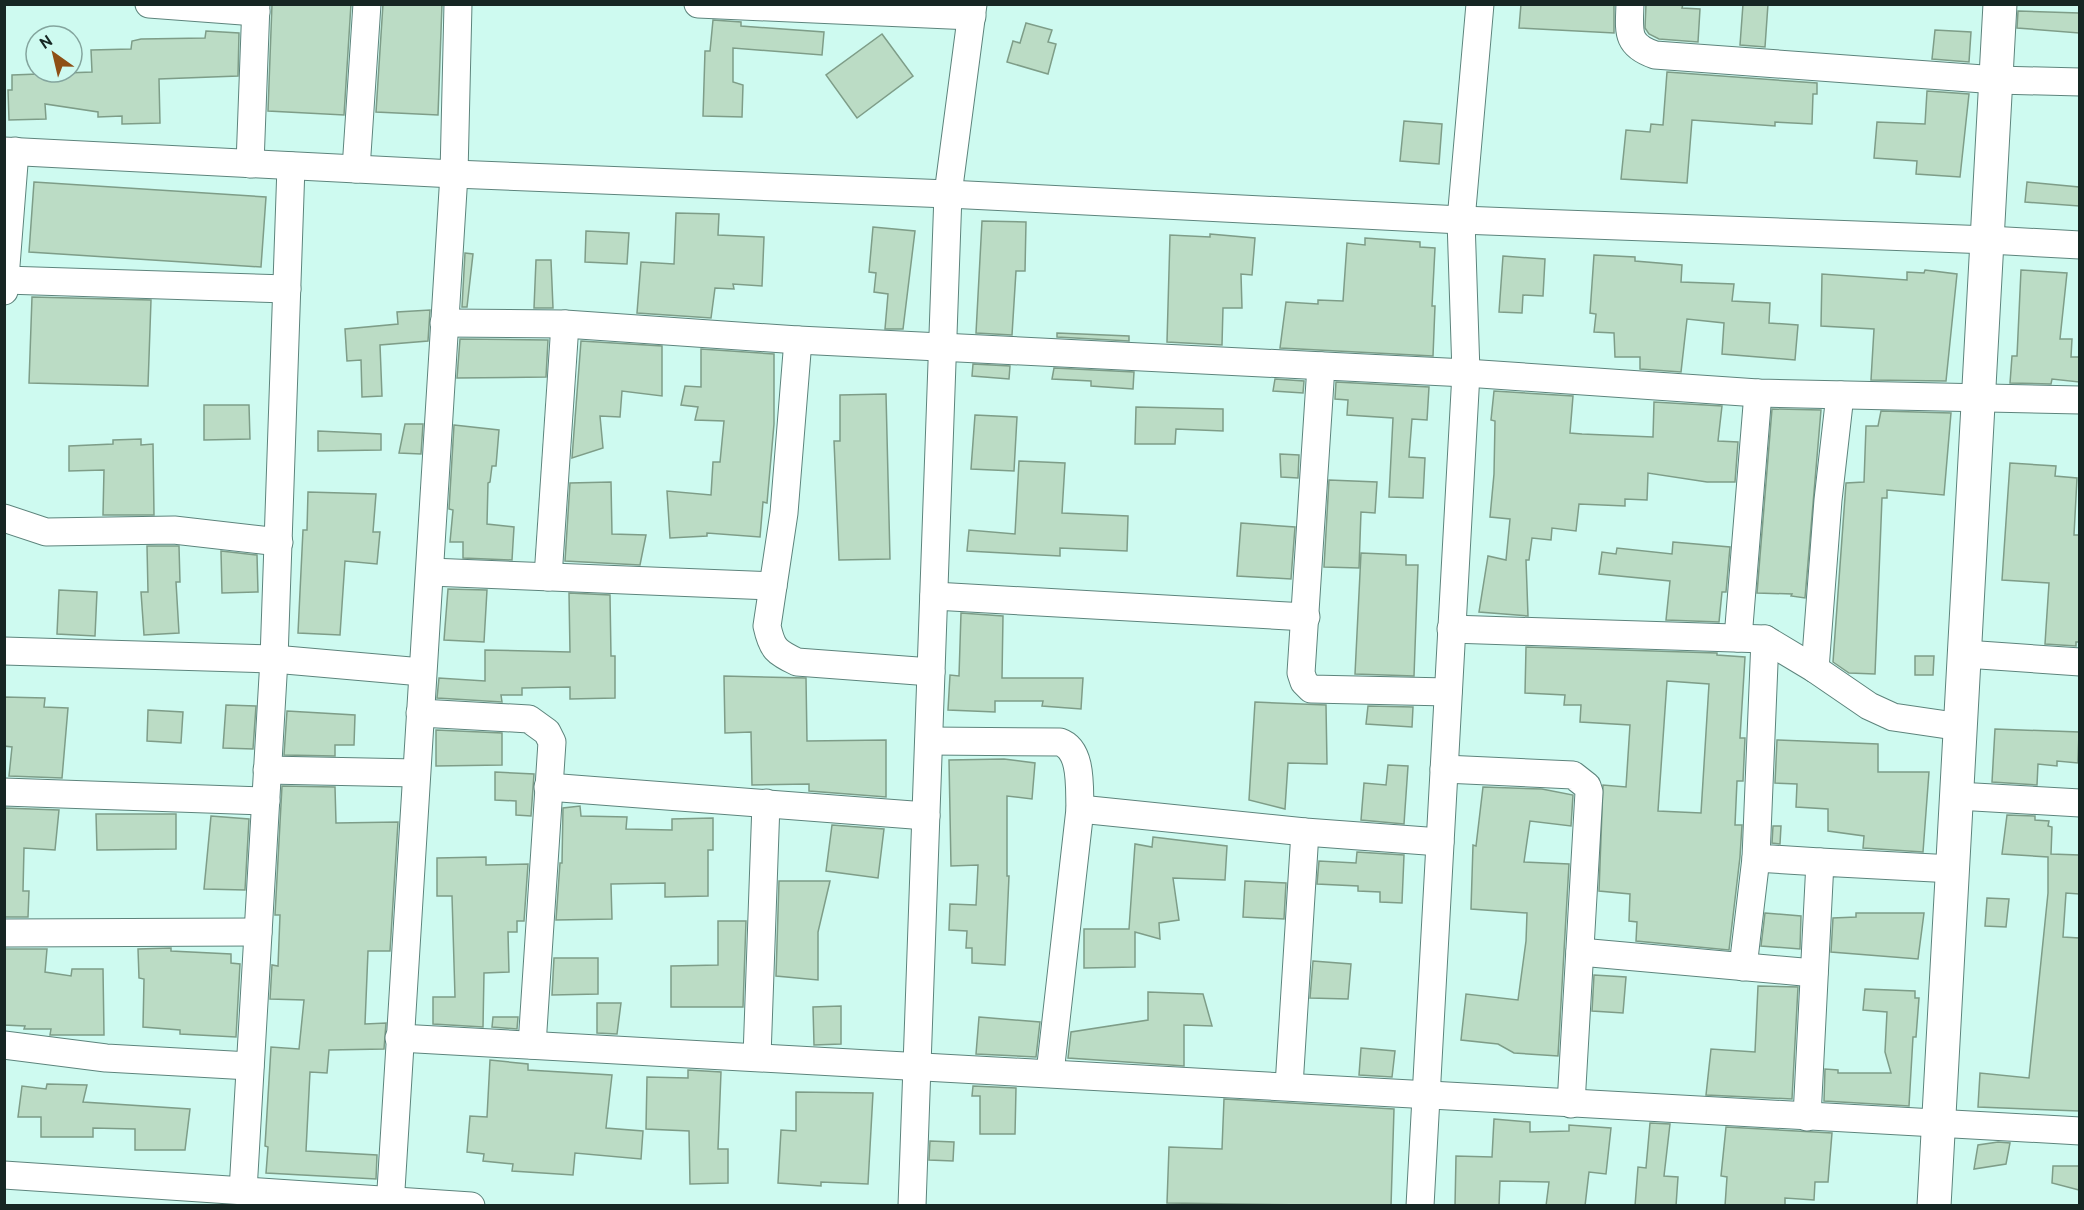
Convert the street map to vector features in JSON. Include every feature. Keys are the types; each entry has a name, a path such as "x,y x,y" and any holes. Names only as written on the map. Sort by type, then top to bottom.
{"street":[{"path":"148,4 256,8 250,164"},
{"path":"356,169 367,4"},
{"path":"390,1203 454,174 459,4"},
{"path":"698,4 972,10 948,194 912,1206"},
{"path":"1420,1206 1466,374 1461,220 1480,4"},
{"path":"1630,4 1629,27 1634,43 1642,51 1655,55 1997,80 2079,82"},
{"path":"1934,1206 1989,240 2000,4"},
{"path":"287,289 5,286 10,151 454,174 948,194 1461,220 1989,240 2079,246"},
{"path":"243,1191 274,658 291,166"},
{"path":"444,323 565,324 798,340 1466,374 1758,393 2079,400"},
{"path":"548,577 565,324"},
{"path":"798,340 784,513 767,626 771,643 778,653 797,662 931,672"},
{"path":"1321,366 1301,674 1307,687 1448,692"},
{"path":"1738,638 1758,393"},
{"path":"1815,669 1828,500 1840,394"},
{"path":"4,518 46,532 174,530 279,542"},
{"path":"430,572 773,586"},
{"path":"934,596 1306,618"},
{"path":"1451,629 1765,639 1815,669 1869,706 1893,717 1961,727"},
{"path":"1743,967 1756,858 1765,639"},
{"path":"4,651 274,658 422,672"},
{"path":"1965,654 2079,662"},
{"path":"420,713 529,719 539,724 552,742 532,1045"},
{"path":"929,741 1066,744 1072,751 1077,766 1080,808 1050,1073"},
{"path":"1444,769 1573,775 1587,786 1589,792 1571,1104"},
{"path":"267,770 416,773"},
{"path":"548,787 926,816"},
{"path":"4,792 266,801"},
{"path":"1957,796 2079,803"},
{"path":"757,1057 766,803"},
{"path":"1080,808 1305,832 1440,842"},
{"path":"1289,1086 1305,832"},
{"path":"1756,858 1953,870"},
{"path":"1807,1117 1820,862"},
{"path":"4,933 258,932"},
{"path":"1580,952 1814,973"},
{"path":"399,1038 2079,1131"},
{"path":"4,1046 106,1058 250,1066"},
{"path":"4,1175 129,1194 243,1191 390,1203 471,1206"}],"building":[{"path":"272,4 351,4 344,115 268,111"},
{"path":"383,4 442,4 438,115 376,112"},
{"path":"1521,4 1614,4 1614,33 1519,28"},
{"path":"1646,4 1683,4 1682,8 1700,9 1698,42 1659,39 1649,34 1645,28"},
{"path":"1743,4 1768,4 1765,47 1740,45"},
{"path":"2018,11 2079,13 2079,33 2017,28"},
{"path":"713,20 741,22 741,26 824,32 822,55 733,48 733,82 743,85 742,117 703,116 705,51 710,51"},
{"path":"1026,23 1052,30 1048,42 1056,44 1048,74 1007,62 1013,41 1020,43"},
{"path":"1935,30 1971,32 1969,62 1932,59"},
{"path":"206,31 239,33 238,76 159,79 160,123 122,124 122,116 98,117 98,112 45,104 46,119 9,120 8,90 12,90 12,75 24,75 24,84 84,84 84,72 92,72 91,50 131,49 132,41 141,39 205,38"},
{"path":"882,34 913,76 857,118 826,75"},
{"path":"1667,72 1817,83 1817,94 1813,94 1812,124 1775,122 1775,126 1692,120 1687,183 1621,179 1626,130 1650,132 1651,124 1663,125"},
{"path":"1927,91 1969,94 1960,177 1916,174 1917,161 1874,158 1877,122 1925,124"},
{"path":"1404,121 1442,124 1439,164 1400,161"},
{"path":"34,182 266,197 261,267 29,252"},
{"path":"2027,182 2079,187 2079,206 2025,202"},
{"path":"676,213 719,214 718,235 764,237 762,286 733,284 734,289 715,288 711,318 637,313 641,262 674,264"},
{"path":"982,221 1026,222 1025,271 1016,271 1012,335 976,333"},
{"path":"873,227 915,231 903,329 885,329 888,294 874,292 876,273 869,272"},
{"path":"586,231 629,233 627,264 585,262"},
{"path":"1210,234 1255,238 1252,275 1241,274 1242,308 1223,308 1222,345 1167,342 1170,235 1210,237"},
{"path":"1365,238 1420,242 1420,247 1435,248 1432,306 1435,306 1433,356 1280,348 1286,302 1318,304 1318,300 1343,301 1347,243 1365,245"},
{"path":"465,253 473,254 467,307 462,307"},
{"path":"1594,255 1635,257 1635,261 1682,265 1681,282 1734,284 1732,301 1770,303 1769,323 1798,325 1795,360 1722,354 1724,323 1687,319 1681,372 1640,369 1640,357 1615,357 1614,333 1594,332 1596,314 1590,313"},
{"path":"1503,256 1545,259 1543,296 1523,295 1522,313 1499,312"},
{"path":"536,260 551,260 553,308 534,308"},
{"path":"1925,270 1957,274 1946,381 1871,380 1874,329 1821,326 1822,274 1907,280 1907,272 1924,273"},
{"path":"2021,270 2067,273 2060,339 2072,339 2071,357 2079,357 2079,382 2052,379 2051,384 2010,383 2012,356 2017,356"},
{"path":"32,297 151,300 148,386 29,383"},
{"path":"430,310 428,341 380,345 382,396 362,397 361,360 347,361 345,329 398,324 397,312"},
{"path":"1057,333 1129,336 1129,341 1057,337"},
{"path":"460,339 548,340 546,377 457,378"},
{"path":"581,341 662,346 662,396 622,391 620,417 600,416 603,448 572,458"},
{"path":"701,349 774,354 774,424 767,503 763,502 760,537 707,533 707,536 670,538 667,491 711,495 713,462 720,462 724,421 695,420 698,407 681,405 685,386 701,387"},
{"path":"973,364 1010,366 1009,379 972,376"},
{"path":"1054,368 1134,372 1133,389 1091,386 1091,381 1052,379"},
{"path":"1275,379 1304,381 1303,393 1273,391"},
{"path":"1336,382 1429,387 1427,420 1412,419 1409,457 1425,458 1423,498 1389,497 1393,418 1347,415 1348,400 1335,399"},
{"path":"1494,391 1573,396 1570,433 1582,434 1653,437 1654,402 1722,406 1718,441 1738,442 1735,482 1707,482 1648,473 1647,500 1625,499 1625,506 1579,504 1576,531 1552,528 1551,540 1532,538 1529,560 1526,560 1528,616 1479,612 1488,556 1506,560 1510,519 1490,517 1494,474 1495,421 1491,420"},
{"path":"886,394 890,559 839,560 834,441 840,441 840,395"},
{"path":"204,405 249,405 250,439 204,440"},
{"path":"1136,407 1223,409 1223,431 1176,429 1175,444 1135,444"},
{"path":"1772,409 1821,410 1805,598 1791,596 1792,594 1757,593"},
{"path":"1881,411 1951,413 1944,495 1887,490 1887,498 1882,498 1875,674 1849,673 1833,662 1846,483 1864,482 1866,426 1878,426"},
{"path":"975,415 1017,417 1014,471 971,469"},
{"path":"405,424 423,424 421,454 399,453"},
{"path":"454,425 499,430 496,466 492,466 488,483 487,524 514,527 512,560 463,558 463,542 450,542 453,510 449,509"},
{"path":"318,431 381,434 381,450 318,451"},
{"path":"141,439 141,445 153,444 154,515 103,515 104,470 69,471 69,446 113,444 113,440"},
{"path":"1280,454 1299,455 1298,478 1281,477"},
{"path":"1019,461 1065,463 1062,513 1128,516 1127,551 1060,548 1060,556 967,551 969,530 1015,534"},
{"path":"2010,463 2056,466 2055,476 2077,478 2074,535 2079,535 2079,642 2076,642 2076,646 2045,644 2049,583 2002,580"},
{"path":"1329,480 1377,482 1375,513 1361,512 1359,568 1324,567"},
{"path":"611,482 612,534 646,535 640,565 565,561 570,483"},
{"path":"308,492 376,494 373,532 380,532 377,564 345,561 340,635 298,633 303,530 307,530"},
{"path":"1241,523 1295,527 1291,579 1237,576"},
{"path":"1673,542 1730,547 1726,592 1722,592 1719,622 1666,620 1670,581 1599,574 1602,552 1616,554 1617,548 1672,554"},
{"path":"147,546 179,546 180,582 176,582 179,633 144,635 141,592 148,592"},
{"path":"221,551 257,555 258,592 222,593"},
{"path":"1361,553 1406,555 1406,565 1418,565 1414,676 1355,674"},
{"path":"448,589 487,590 484,642 444,640"},
{"path":"59,590 97,592 95,636 57,634"},
{"path":"569,593 610,595 611,656 615,656 615,698 570,699 570,687 522,688 522,695 501,695 502,702 437,698 439,678 485,681 485,650 570,652"},
{"path":"961,613 1003,616 1002,678 1083,678 1081,709 1042,706 1043,701 995,701 995,712 948,710 950,675 959,676"},
{"path":"1526,647 1717,653 1717,655 1745,657 1740,738 1745,738 1743,781 1737,781 1735,825 1742,825 1729,950 1636,941 1637,922 1629,921 1630,894 1599,891 1603,785 1626,787 1630,725 1580,722 1581,705 1564,705 1565,695 1525,693","holes":["1667,681 1709,684 1701,813 1658,811"]},
{"path":"1915,656 1934,656 1933,675 1915,675"},
{"path":"724,676 806,678 807,741 886,740 886,797 809,791 809,784 752,785 751,732 725,733"},
{"path":"4,697 45,698 44,707 68,708 62,778 9,776 12,747 4,746"},
{"path":"1255,702 1326,705 1327,764 1288,763 1285,809 1249,800"},
{"path":"226,705 256,706 253,749 223,748"},
{"path":"1368,706 1413,707 1412,727 1366,724"},
{"path":"148,710 183,712 181,743 147,741"},
{"path":"287,711 355,715 354,745 335,745 335,756 284,755"},
{"path":"1995,729 2079,732 2078,763 2057,761 2057,766 2038,764 2037,785 1992,782"},
{"path":"436,730 502,733 502,765 436,766"},
{"path":"1777,740 1878,744 1878,772 1929,772 1923,852 1863,848 1864,836 1828,831 1828,809 1796,807 1797,784 1775,783"},
{"path":"1004,759 1035,763 1032,799 1007,796 1007,876 1009,876 1005,965 972,963 972,948 966,948 967,931 949,930 950,904 976,905 978,865 951,866 949,760"},
{"path":"1388,765 1408,766 1404,824 1361,820 1364,783 1386,785"},
{"path":"495,772 534,774 531,816 516,815 516,801 495,800"},
{"path":"282,786 335,787 336,823 398,822 390,951 368,951 365,1024 386,1023 384,1049 329,1050 327,1073 310,1072 306,1151 377,1155 376,1179 266,1173 268,1147 265,1146 271,1047 299,1049 304,1000 270,999 272,965 278,966 280,915 275,915"},
{"path":"1483,787 1542,789 1573,795 1571,826 1530,821 1524,862 1569,864 1558,1056 1514,1053 1498,1044 1461,1040 1466,994 1518,1000 1526,941 1527,913 1471,909 1473,845 1476,846"},
{"path":"580,806 581,816 627,817 626,829 672,830 672,819 713,818 713,850 708,850 708,896 665,897 665,883 611,884 612,919 556,920 560,863 562,863 563,808"},
{"path":"4,808 59,810 55,850 24,848 23,891 29,891 28,917 4,917"},
{"path":"96,814 176,814 176,849 97,850"},
{"path":"2007,815 2035,816 2035,820 2049,821 2048,826 2052,827 2051,854 2079,855 2079,894 2066,893 2063,937 2079,938 2079,1111 1978,1107 1980,1073 2029,1078 2048,893 2048,857 2002,854"},
{"path":"211,816 249,819 245,890 204,889"},
{"path":"832,825 884,829 878,878 826,871"},
{"path":"1773,826 1781,826 1780,844 1772,843"},
{"path":"1153,837 1227,846 1225,880 1173,878 1179,920 1159,923 1160,939 1135,932 1135,967 1084,968 1084,929 1129,929 1135,844 1152,847"},
{"path":"1357,852 1404,855 1402,903 1380,902 1380,892 1358,891 1358,886 1317,884 1319,861 1356,863"},
{"path":"486,857 486,865 528,864 524,921 517,921 517,932 508,932 509,972 484,973 483,1027 433,1024 433,997 455,997 452,896 437,896 437,858"},
{"path":"779,881 830,881 818,932 818,980 776,976"},
{"path":"1245,881 1286,883 1284,919 1243,917"},
{"path":"1987,898 2009,899 2006,927 1985,926"},
{"path":"1765,913 1801,916 1800,949 1761,946"},
{"path":"1856,913 1924,913 1918,959 1831,952 1833,918 1856,917"},
{"path":"718,921 746,921 743,1007 671,1007 671,966 718,965"},
{"path":"171,948 171,951 231,954 231,963 240,964 236,1037 180,1034 180,1030 143,1027 144,979 139,978 138,949"},
{"path":"4,949 47,949 45,972 71,976 72,969 103,969 104,1035 50,1035 51,1029 24,1029 25,1026 4,1025"},
{"path":"554,958 598,958 598,994 552,995"},
{"path":"1313,961 1351,964 1348,999 1310,998"},
{"path":"1594,975 1626,977 1623,1013 1592,1011"},
{"path":"1758,986 1798,987 1792,1099 1706,1095 1711,1049 1755,1052"},
{"path":"1865,989 1915,991 1915,998 1919,998 1916,1037 1913,1037 1909,1106 1824,1101 1825,1069 1838,1070 1838,1073 1891,1073 1885,1052 1887,1012 1863,1010"},
{"path":"1148,992 1203,994 1212,1026 1184,1025 1184,1066 1068,1058 1071,1032 1148,1020"},
{"path":"597,1003 621,1003 617,1034 597,1033"},
{"path":"841,1006 841,1044 814,1045 813,1007"},
{"path":"493,1017 518,1017 517,1029 492,1027"},
{"path":"979,1017 1040,1022 1036,1057 976,1054"},
{"path":"1361,1048 1395,1051 1392,1077 1359,1075"},
{"path":"490,1060 528,1064 528,1070 612,1075 606,1128 643,1131 641,1159 575,1153 573,1175 512,1171 513,1164 483,1161 484,1154 467,1152 470,1116 487,1117"},
{"path":"688,1070 721,1072 718,1149 728,1149 728,1183 690,1184 689,1131 646,1129 647,1077 688,1078"},
{"path":"47,1084 87,1085 83,1102 190,1109 185,1150 135,1150 135,1129 93,1128 93,1137 41,1137 41,1117 18,1117 22,1086 46,1089"},
{"path":"973,1086 1016,1088 1015,1134 980,1134 980,1096 972,1096"},
{"path":"796,1092 873,1093 868,1184 821,1182 821,1186 778,1183 781,1130 796,1131"},
{"path":"1224,1099 1394,1109 1391,1206 1167,1203 1169,1147 1222,1149"},
{"path":"1494,1119 1530,1122 1530,1132 1569,1131 1569,1125 1611,1128 1606,1174 1589,1172 1585,1206 1546,1206 1549,1182 1500,1181 1499,1206 1455,1206 1456,1156 1492,1157"},
{"path":"1650,1123 1670,1124 1664,1176 1678,1177 1676,1206 1635,1206 1638,1167 1646,1168"},
{"path":"1726,1127 1832,1133 1828,1182 1815,1182 1814,1200 1785,1198 1785,1206 1725,1206 1727,1177 1721,1176"},
{"path":"930,1141 954,1142 953,1161 929,1160"},
{"path":"2010,1143 2006,1164 1974,1169 1978,1145"},
{"path":"2053,1166 2079,1166 2079,1190 2052,1183"}]}
